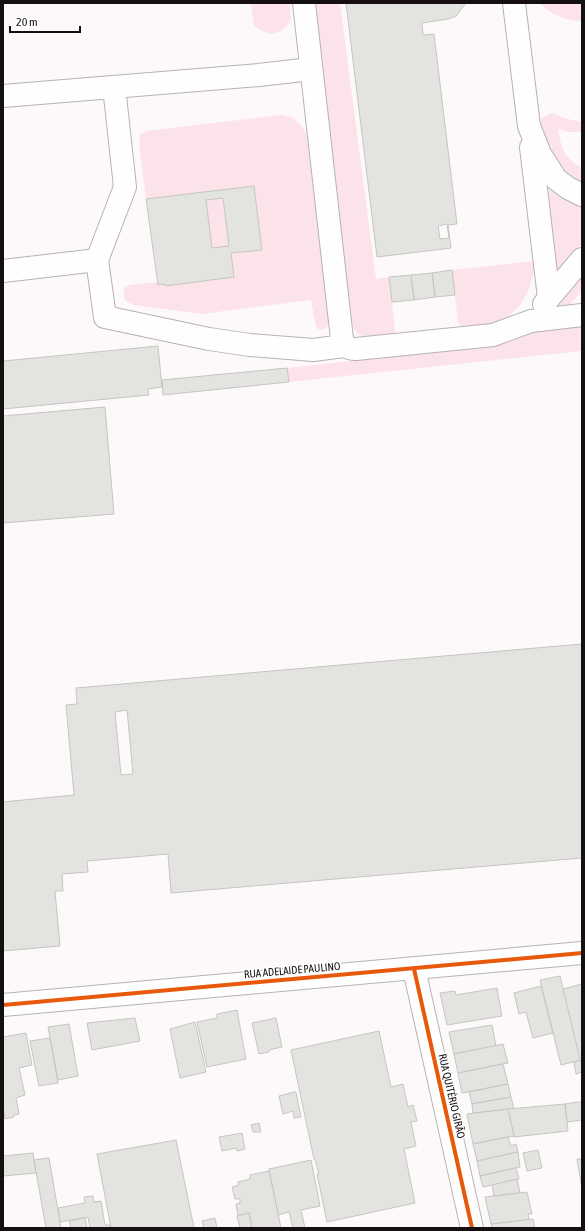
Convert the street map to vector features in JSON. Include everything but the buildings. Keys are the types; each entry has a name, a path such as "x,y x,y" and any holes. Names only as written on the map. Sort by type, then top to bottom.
{"street":[{"path":"304,3 344,346"},
{"path":"514,3 549,298"},
{"path":"3,96 260,75 311,69"},
{"path":"114,87 125,188 97,260 105,317 209,339 250,345 313,350 344,346 349,349 356,349 493,335 531,321 582,315"},
{"path":"529,126 540,154 552,174 568,188 582,194"},
{"path":"531,321 582,259"},
{"path":"3,271 97,260"},
{"name":"RUA ADELAIDE PAULINO","path":"3,1005 582,953"},
{"name":"RUA QUITÉRIO GIRÃO","path":"414,969 472,1228"}],"shaded area":[{"path":"251,3 290,3 291,20 283,30 274,34 264,32 254,26"},
{"path":"312,3 340,3 376,279 389,277 395,332 381,338 370,338 360,335 355,331 352,324"},
{"path":"540,3 582,3 582,21 570,20 554,14"},
{"path":"554,113 563,118 582,122 582,132 569,132 558,129 560,142 564,152 571,160 582,168 582,182 560,167 552,158 540,129 541,119"},
{"path":"280,115 293,118 300,123 307,136 330,323 327,327 324,329 316,328 311,300 202,314 134,305 124,299 124,288 130,285 157,282 158,285 165,284 165,286 234,277 231,253 262,249 254,186 146,199 139,145 140,135 147,131"},
{"path":"553,189 582,205 582,243 559,269 555,267 547,194 548,191"},
{"path":"223,198 229,246 212,248 206,200"},
{"path":"535,261 530,286 519,306 511,314 502,320 477,327 464,328 458,323 452,270"},
{"path":"582,277 582,290 568,308 555,310"},
{"path":"582,326 582,351 289,382 287,368 504,344 538,331"}],"cycle path":[{"path":"3,1005 582,953"},
{"path":"414,969 472,1228"}]}
